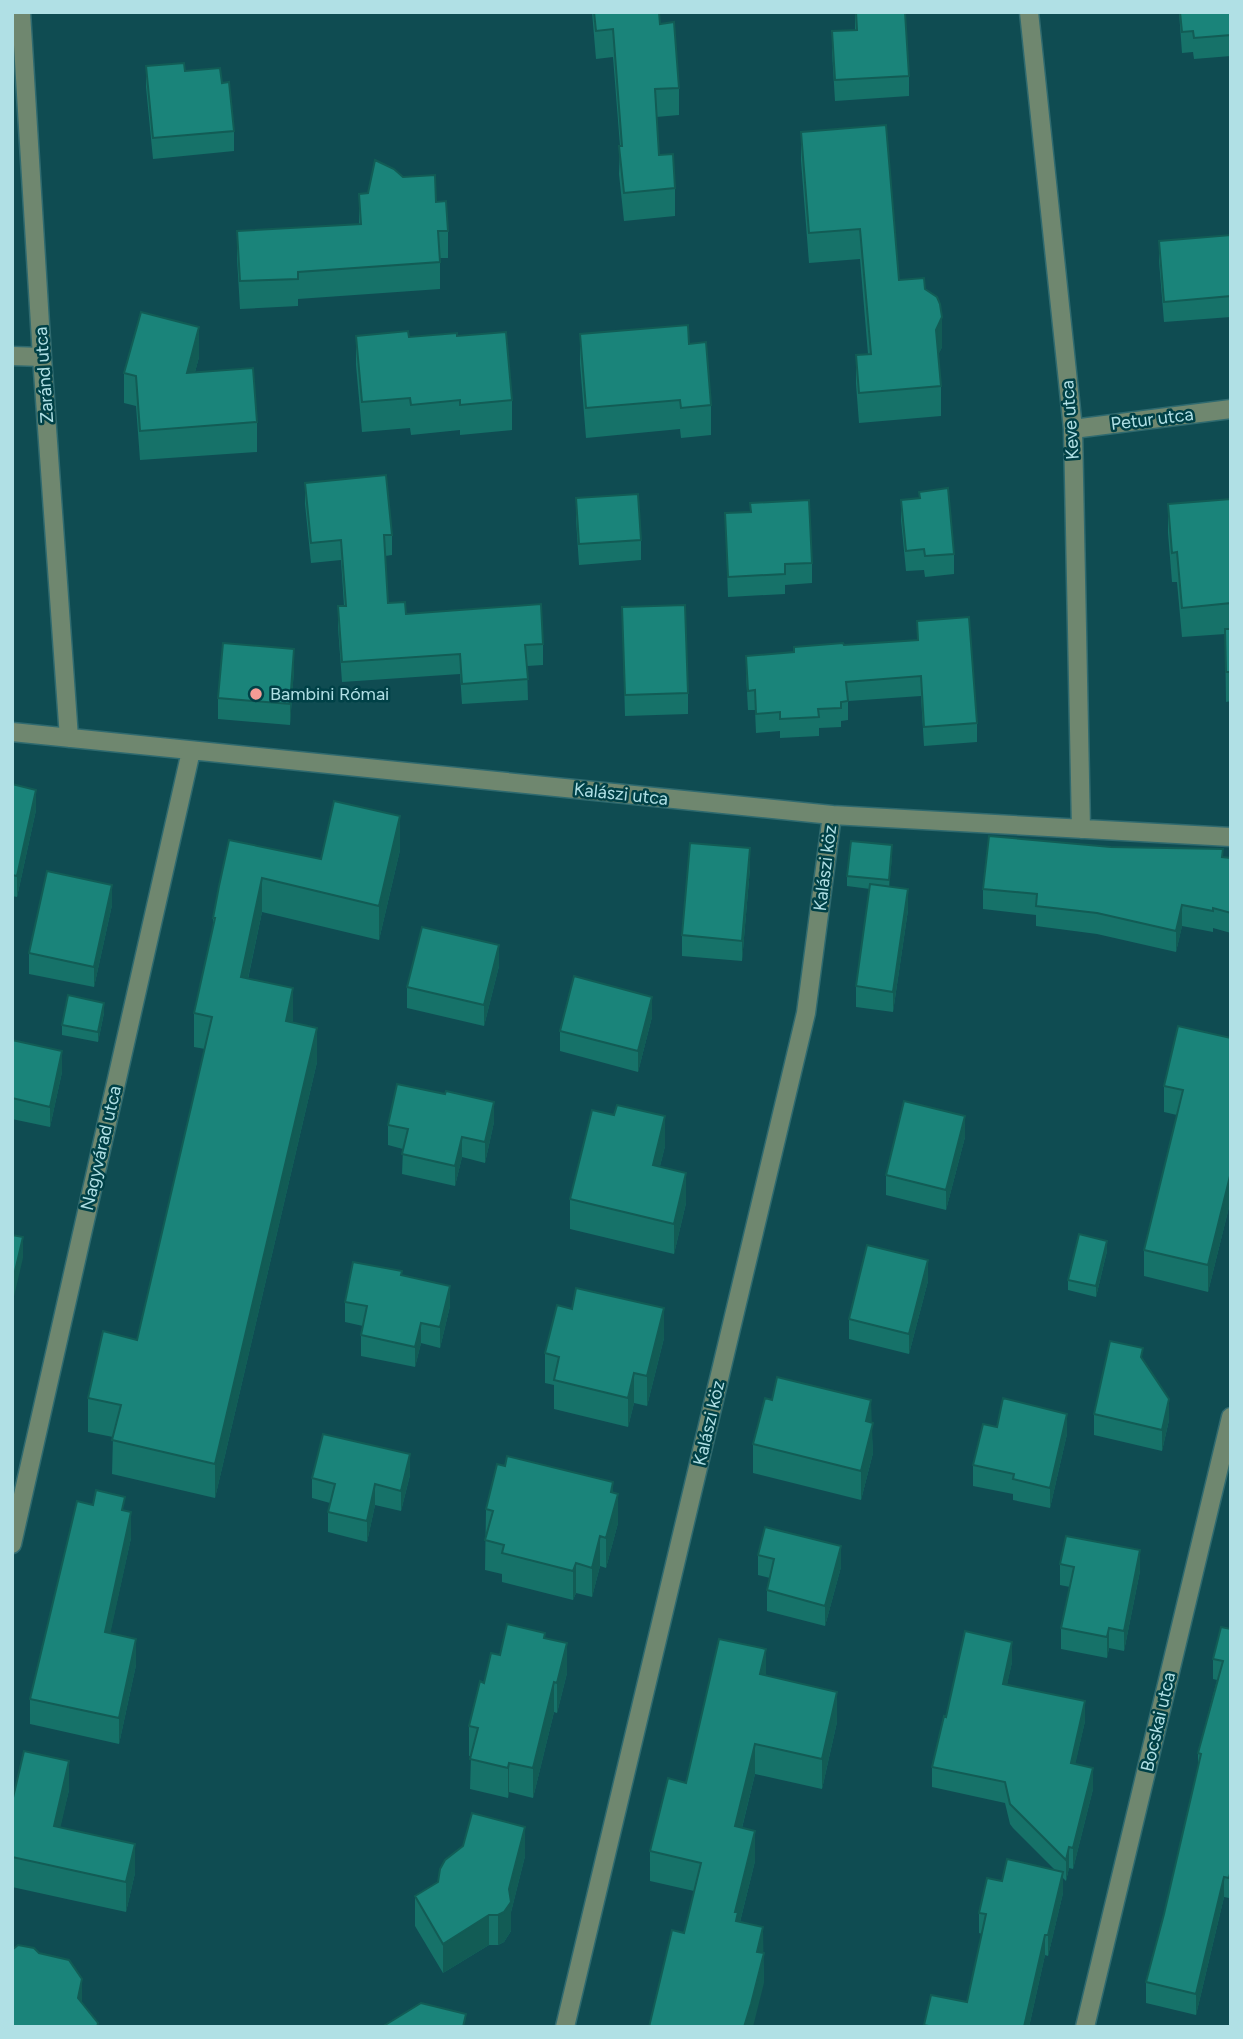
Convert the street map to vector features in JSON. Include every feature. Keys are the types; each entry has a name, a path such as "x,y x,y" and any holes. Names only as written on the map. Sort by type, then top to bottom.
{"street":[{"name":"Zaránd utca","path":"21,12 69,738"},
{"name":"Keve utca","path":"1029,12 1073,429 1081,830"},
{"path":"12,356 42,357"},
{"name":"Petur utca","path":"1073,429 1231,409"},
{"name":"Kalászi utca","path":"12,732 832,815 1231,838"},
{"name":"Nagyvárad utca","path":"12,1544 191,751"},
{"name":"Kalászi köz","path":"565,2027 806,1013 832,815"},
{"name":"Bocskai utca","path":"1085,2027 1231,1417"}],"building":[{"path":"594,12 659,12 660,24 674,22 679,88 655,89 659,155 673,154 675,188 624,193 613,29 596,31"},
{"path":"856,12 905,12 909,76 835,80 832,31 857,30"},
{"path":"1180,12 1231,12 1231,35 1194,38 1193,31 1182,32"},
{"path":"184,63 185,71 220,68 222,83 229,82 234,131 153,138 146,66"},
{"path":"886,125 899,280 924,278 925,289 937,297 940,304 942,317 936,330 941,386 859,393 856,355 871,354 860,229 809,233 801,132"},
{"path":"375,160 394,169 403,177 435,175 436,202 446,201 448,231 438,231 440,262 298,272 298,279 240,281 237,231 361,224 359,194 368,193"},
{"path":"1231,235 1231,296 1164,302 1159,241"},
{"path":"141,312 199,327 187,373 253,368 257,422 140,431 136,376 124,373"},
{"path":"688,325 689,344 706,342 711,405 681,408 680,400 586,408 580,334"},
{"path":"408,331 409,337 506,332 512,400 460,405 460,400 411,405 410,398 362,402 356,336"},
{"path":"386,475 392,535 384,535 388,603 405,602 406,614 541,604 543,644 525,645 528,679 462,684 460,654 342,662 338,606 346,606 341,540 311,543 305,483"},
{"path":"948,488 954,554 925,556 924,549 906,551 901,500 920,498 919,492"},
{"path":"638,494 641,540 579,544 576,498"},
{"path":"1231,499 1231,603 1182,608 1177,552 1172,553 1168,504"},
{"path":"809,500 812,563 785,564 785,574 728,577 725,513 751,512 750,503"},
{"path":"685,605 688,693 625,695 622,607"},
{"path":"969,617 977,723 924,727 921,676 846,682 848,701 841,702 841,708 818,709 819,717 780,719 780,712 756,714 755,690 748,691 746,656 794,652 794,647 918,640 917,621"},
{"path":"1225,629 1231,629 1231,672 1226,672"},
{"name":"Bambini Római","path":"223,643 294,649 290,704 218,698"},
{"path":"12,784 36,790 17,876 12,875"},
{"path":"334,801 400,816 379,906 262,878 241,977 293,988 286,1021 317,1028 215,1464 112,1440 121,1405 88,1398 103,1331 137,1340 212,1017 194,1013 229,840 321,859"},
{"path":"989,836 1111,847 1223,849 1222,857 1231,858 1231,913 1182,905 1176,931 1097,913 1036,906 1037,894 983,889"},
{"path":"851,841 892,845 889,880 847,876"},
{"path":"690,843 750,848 742,941 682,935"},
{"path":"47,871 112,885 94,967 29,953"},
{"path":"870,884 908,889 893,992 856,986"},
{"path":"422,927 499,945 484,1005 407,987"},
{"path":"574,976 652,997 638,1051 560,1031"},
{"path":"68,995 104,1003 98,1032 62,1025"},
{"path":"1178,1026 1231,1038 1231,1172 1208,1265 1144,1250 1183,1090 1164,1086"},
{"path":"12,1040 62,1051 50,1107 12,1098"},
{"path":"397,1084 494,1102 485,1142 462,1137 455,1166 402,1154 408,1129 388,1125"},
{"path":"904,1101 965,1116 946,1190 886,1175"},
{"path":"617,1105 665,1116 653,1165 686,1173 674,1224 570,1199 592,1110 614,1115"},
{"path":"1079,1234 1107,1241 1096,1286 1068,1280"},
{"path":"12,1235 23,1237 12,1284"},
{"path":"867,1245 928,1260 909,1334 849,1319"},
{"path":"353,1262 402,1271 401,1275 450,1286 440,1327 421,1323 415,1347 361,1335 367,1306 345,1302"},
{"path":"576,1288 664,1308 647,1376 634,1373 628,1398 554,1380 559,1357 545,1353 557,1305 572,1309"},
{"path":"1110,1341 1143,1348 1141,1357 1169,1399 1162,1430 1094,1414"},
{"path":"777,1377 871,1400 866,1421 873,1423 861,1471 753,1444 765,1398 772,1400"},
{"path":"1003,1398 1067,1414 1050,1488 1013,1479 1014,1474 973,1465 983,1424 997,1427"},
{"path":"323,1434 410,1454 401,1491 375,1484 367,1521 328,1512 335,1484 312,1478"},
{"path":"507,1456 613,1482 611,1492 618,1494 606,1538 600,1536 592,1568 576,1563 573,1571 502,1553 504,1545 485,1540 493,1511 486,1509 497,1464 505,1466"},
{"path":"96,1490 125,1497 122,1510 131,1512 105,1632 136,1639 119,1718 30,1699 77,1501 93,1505"},
{"path":"765,1527 841,1546 825,1606 767,1590 774,1559 758,1555"},
{"path":"1066,1536 1140,1550 1124,1631 1109,1628 1107,1637 1061,1628 1074,1567 1060,1564"},
{"path":"507,1624 545,1633 544,1638 567,1643 557,1683 554,1682 533,1768 509,1763 508,1768 470,1759 478,1728 469,1726 480,1681 484,1683 491,1653 500,1655"},
{"path":"1221,1627 1231,1629 1231,1870 1229,1878 1224,1877 1196,1994 1146,1982 1201,1754 1198,1753 1223,1661 1213,1659"},
{"path":"965,1631 1012,1642 1003,1684 1085,1701 1071,1763 1093,1768 1073,1848 1069,1847 1066,1860 1010,1804 1005,1782 932,1767"},
{"path":"719,1639 766,1649 760,1674 837,1692 822,1759 755,1744 735,1826 755,1831 735,1912 738,1912 736,1921 763,1927 757,1952 764,1953 744,2027 649,2027 672,1930 684,1933 701,1863 650,1851 668,1778 686,1783"},
{"path":"24,1751 69,1761 54,1826 135,1844 126,1882 12,1857 12,1802"},
{"path":"472,1813 525,1827 509,1889 511,1902 504,1912 489,1915 443,1944 415,1896 438,1882 445,1860 463,1846"},
{"path":"1007,1859 1063,1872 1024,2027 924,2025 931,1995 967,2002 986,1914 979,1913 987,1878 1002,1881"},
{"path":"18,1945 69,1960 82,1979 78,1998 98,2023 97,2027 12,2027 12,1950"},
{"path":"421,2003 466,2014 463,2027 382,2027"}],"place":[{"name":"Bambini Római","path":"256,694"}]}
